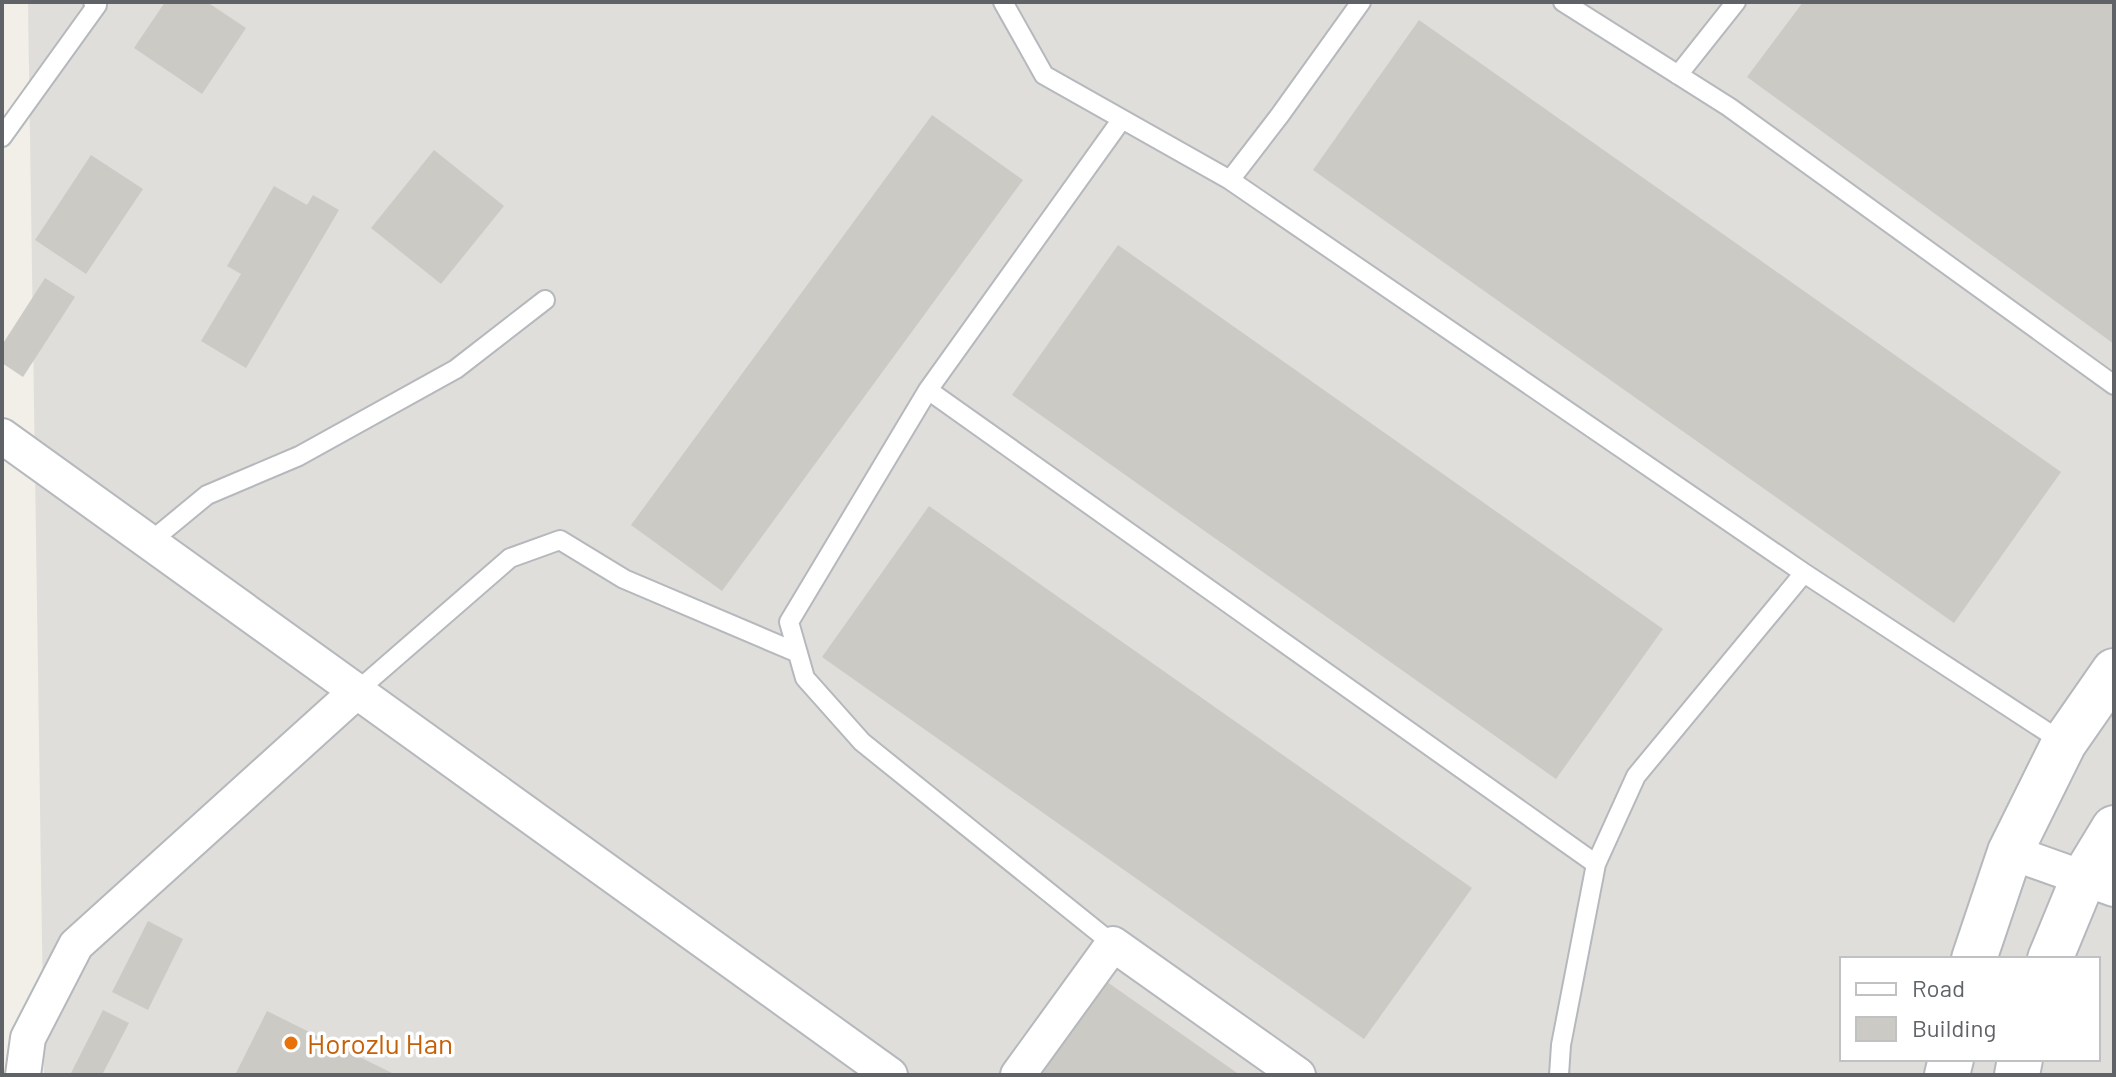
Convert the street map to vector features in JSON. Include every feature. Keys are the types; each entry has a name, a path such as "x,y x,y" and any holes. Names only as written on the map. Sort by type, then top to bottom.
{"street":[{"path":"2,436 890,1075"},
{"path":"1975,957 2010,852 2064,743 2114,671"},
{"path":"23,1075 28,1038 76,945 357,691"},
{"path":"2051,957 2098,884 2114,828"},
{"path":"2010,852 2098,884"},
{"path":"1018,1075 1113,944 1298,1075"}],"lane":[{"path":"2,137 97,5 93,2"},
{"path":"1003,2 1044,75 1230,180 1804,573 2064,743"},
{"path":"1230,180 1361,2"},
{"path":"1563,2 1729,107 2114,385"},
{"path":"1678,75 1736,2"},
{"path":"1113,944 862,742 805,678 789,622 928,390 1122,119"},
{"path":"150,542 207,495 299,456 456,369 545,300"},
{"path":"928,390 1596,864"},
{"path":"357,691 510,558 560,540 624,579 798,653"},
{"path":"1559,1075 1561,1045 1596,864 1636,776 1804,573"}],"shaded area":[{"path":"28,2 2114,2 2114,1075 44,1075"}],"building":[{"path":"165,2 207,2 246,28 202,94 134,48"},
{"path":"1803,2 2114,2 2114,344 1747,77"},
{"path":"1419,20 2061,472 1954,623 1313,170"},
{"path":"932,115 1023,180 722,591 631,525"},
{"path":"434,150 504,206 441,284 371,228"},
{"path":"91,155 143,189 86,274 35,240"},
{"path":"274,186 307,205 313,195 339,210 246,368 201,341 241,274 227,266"},
{"path":"1118,245 1663,629 1556,779 1012,395"},
{"path":"45,278 75,297 23,377 2,363 2,345"},
{"path":"929,506 1472,888 1364,1039 822,657"},
{"path":"148,921 183,939 148,1010 112,992"},
{"path":"1100,977 1240,1075 1030,1075"},
{"path":"103,1010 129,1023 102,1075 70,1075"},
{"name":"Horozlu Han","path":"267,1011 396,1075 235,1075"}],"place":[{"name":"Horozlu Han","path":"291,1043"}]}
